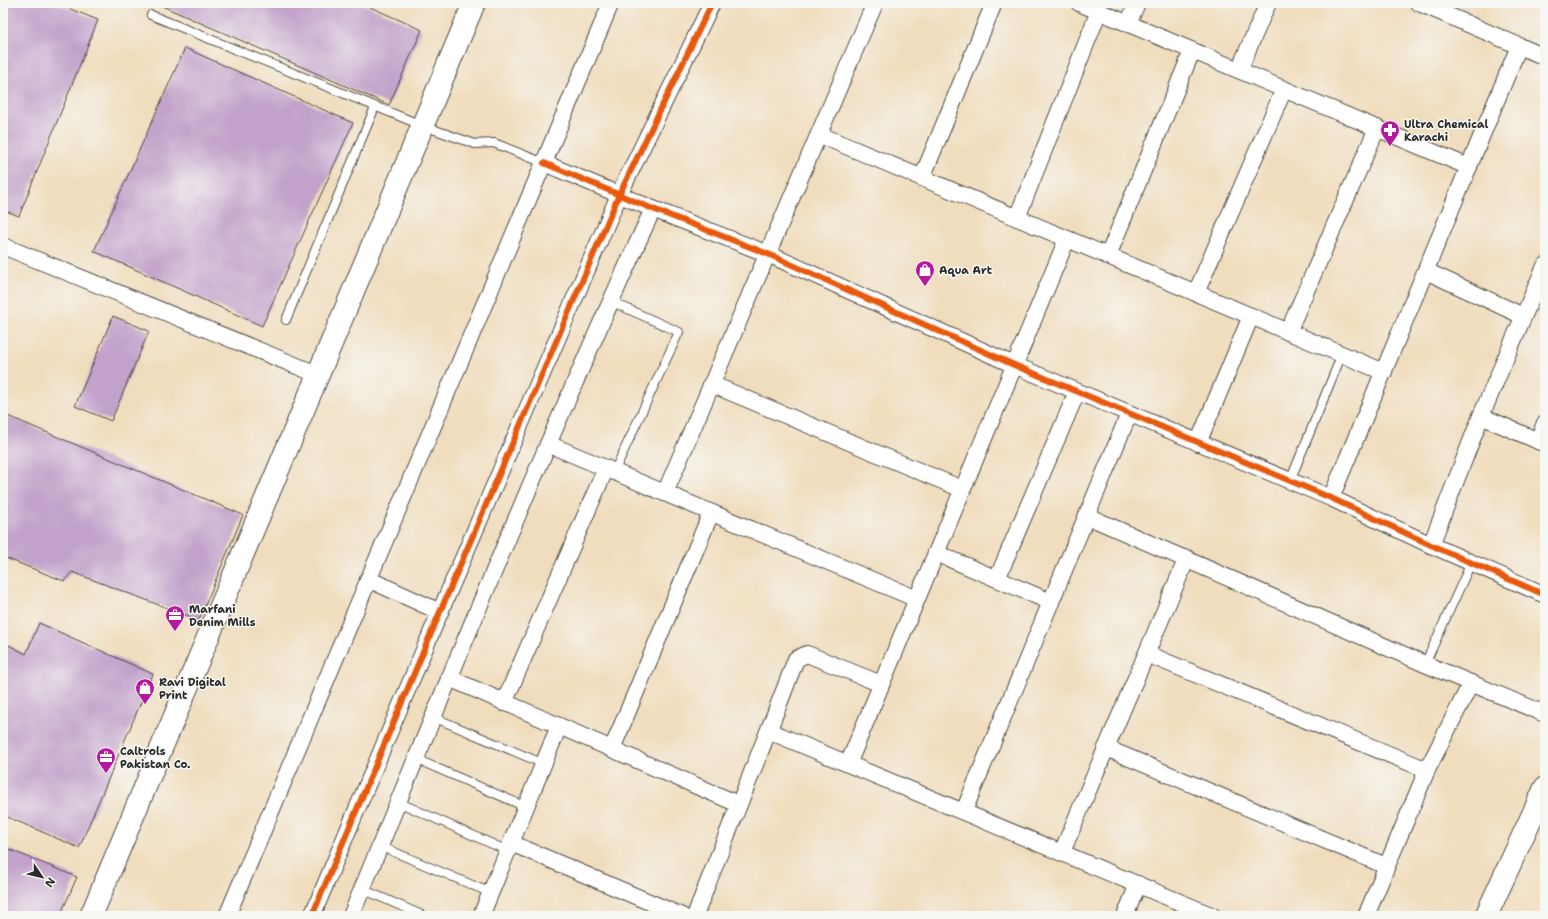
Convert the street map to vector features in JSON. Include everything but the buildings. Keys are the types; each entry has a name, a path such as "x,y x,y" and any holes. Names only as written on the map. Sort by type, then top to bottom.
{"street":[{"path":"91,916 318,376 421,125 474,3"},
{"path":"227,916 611,3"},
{"path":"312,916 440,612 619,195 712,3"},
{"path":"665,493 820,135 875,3"},
{"path":"922,178 994,3"},
{"path":"1079,3 1469,167"},
{"path":"1128,24 1137,3"},
{"path":"1240,70 1268,3"},
{"path":"1419,3 1545,57"},
{"path":"1017,218 1099,11"},
{"path":"1331,498 1519,46"},
{"path":"1108,256 1192,50"},
{"path":"1196,293 1284,89"},
{"path":"1288,332 1377,128"},
{"path":"820,135 1384,372"},
{"path":"544,164 768,254 1014,365 1331,498 1431,545 1545,595"},
{"path":"351,916 449,678 548,444 610,301 653,209"},
{"path":"848,762 1067,239"},
{"path":"3,246 318,376"},
{"path":"1431,545 1481,416 1545,266"},
{"path":"1426,271 1524,316"},
{"path":"1198,443 1251,316"},
{"path":"711,384 962,490"},
{"path":"997,579 1077,392"},
{"path":"964,811 1129,414"},
{"path":"1481,416 1541,442 1545,423"},
{"path":"548,444 917,599"},
{"path":"504,702 610,470"},
{"path":"612,749 711,513"},
{"path":"1087,516 1187,558 1425,664 1545,714"},
{"path":"936,553 1051,602"},
{"path":"1062,852 1187,558"},
{"path":"368,579 440,612"},
{"path":"695,916 738,804 769,731 796,659 801,655 807,654 881,684"},
{"path":"1147,654 1427,770"},
{"path":"449,678 738,804"},
{"path":"1366,916 1427,770 1471,683"},
{"path":"481,916 559,726"},
{"path":"769,731 848,762 1213,916"},
{"path":"1106,748 1386,866"},
{"path":"1486,916 1545,788"},
{"path":"510,847 682,916"},
{"path":"1125,916 1138,884"}],"lane":[{"path":"151,15 421,125 475,144 494,143 544,164"},
{"path":"286,320 375,107"},
{"path":"610,301 679,332 610,470"},
{"path":"1290,481 1342,354"},
{"path":"1425,664 1471,563"},
{"path":"433,717 544,764"},
{"path":"416,759 526,807"},
{"path":"398,802 510,847"},
{"path":"380,846 491,893"},
{"path":"362,889 424,916"}],"cycle path":[{"path":"312,916 440,612 619,195 712,3"},
{"path":"544,163 653,209 768,254 1014,365 1331,498 1431,545 1545,595"}],"place":[{"name":"Ultra Chemical Karachi","path":"1390,147"},
{"name":"Aqua Art","path":"925,287"},
{"name":"Marfani Denim Mills","path":"175,632"},
{"name":"Ravi Digital Print","path":"145,705"},
{"name":"Caltrols Pakistan Co.","path":"106,774"}]}
